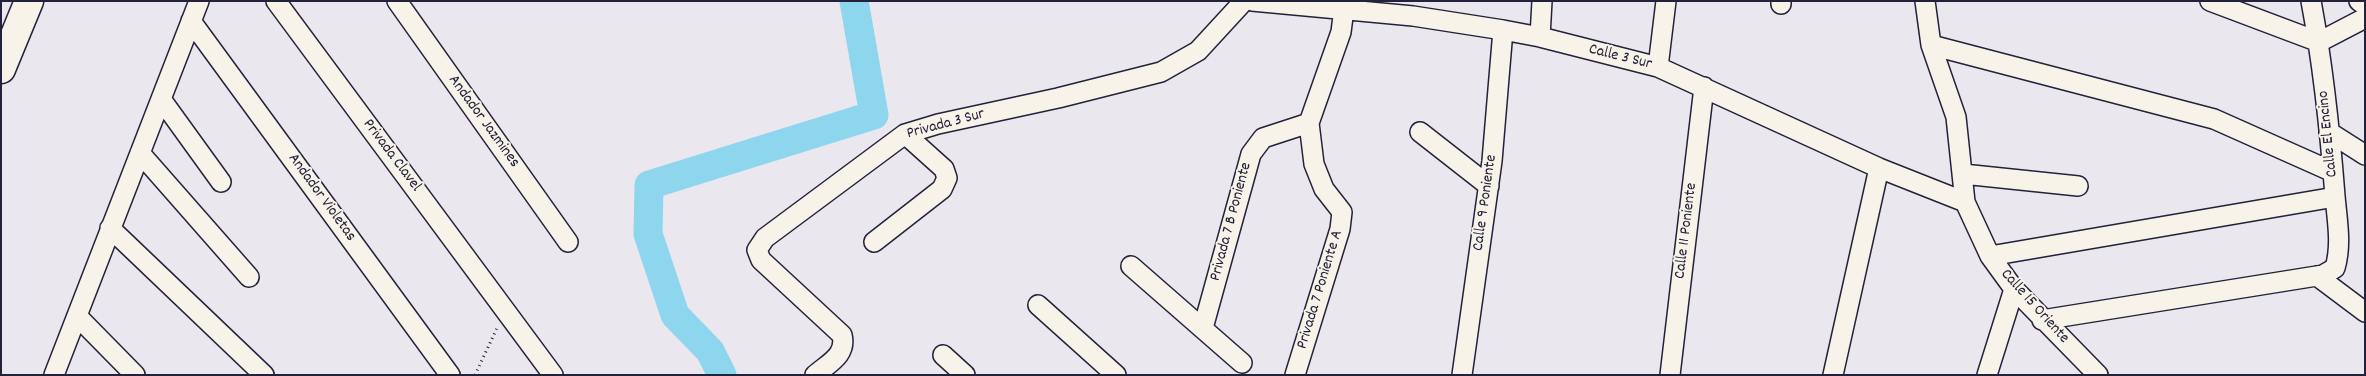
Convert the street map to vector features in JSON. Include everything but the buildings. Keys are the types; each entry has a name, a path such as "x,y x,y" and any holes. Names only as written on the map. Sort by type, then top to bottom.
{"main road":[{"path":"1,69 29,1"}],"street":[{"path":"54,375 198,1"},
{"name":"Privada Clavel","path":"276,1 553,375"},
{"name":"Andador Jazmines","path":"397,1 568,242"},
{"name":"Privada 3 Sur","path":"815,375 840,354 844,344 842,335 761,260 757,250 765,238 905,134 938,124 1058,98 1161,72 1198,50 1244,1"},
{"name":"Calle 3 Sur","path":"1252,1 1413,9 1540,37 1658,67 1879,168 1965,202"},
{"path":"1540,37 1542,1"},
{"path":"1658,67 1666,1"},
{"name":"Calle 15 Oriente","path":"1925,1 1931,46 1956,118 1965,202 1990,256 2014,289 2042,320 2098,375"},
{"path":"2210,1 2318,42 2365,18"},
{"name":"Calle El Encino","path":"2311,1 2334,172 2340,252 2335,268 2317,276"},
{"path":"2359,1 2365,5"},
{"path":"1310,123 1340,32 1345,6"},
{"name":"Andador Violetas","path":"191,22 450,375"},
{"name":"Calle 9 Poniente","path":"1462,375 1489,186 1503,30"},
{"path":"1931,46 2214,119 2334,172"},
{"name":"Calle 11 Poniente","path":"1670,375 1704,87"},
{"path":"161,99 221,182"},
{"name":"Privada 7 B Poniente","path":"1203,328 1251,154 1263,138 1310,123"},
{"name":"Privada 7 Poniente A","path":"1295,375 1340,229 1342,212 1324,189 1314,164 1310,123"},
{"path":"1420,132 1489,186"},
{"path":"2329,132 2365,155"},
{"path":"874,242 942,189 947,178 944,169 905,134"},
{"path":"140,153 249,277"},
{"path":"1833,375 1879,168"},
{"path":"1963,174 2078,186"},
{"path":"1990,256 2335,197"},
{"path":"110,228 264,375"},
{"path":"1131,266 1242,363"},
{"path":"2042,320 2317,276 2365,312"},
{"path":"1987,375 2014,289"},
{"path":"1038,305 1116,375"},
{"path":"77,316 135,375"},
{"path":"943,355 965,375"}],"path":[{"path":"475,375 505,311"}],"waterway":[{"path":"722,375 710,351 675,315 648,234 649,185 874,115 854,1"}]}
